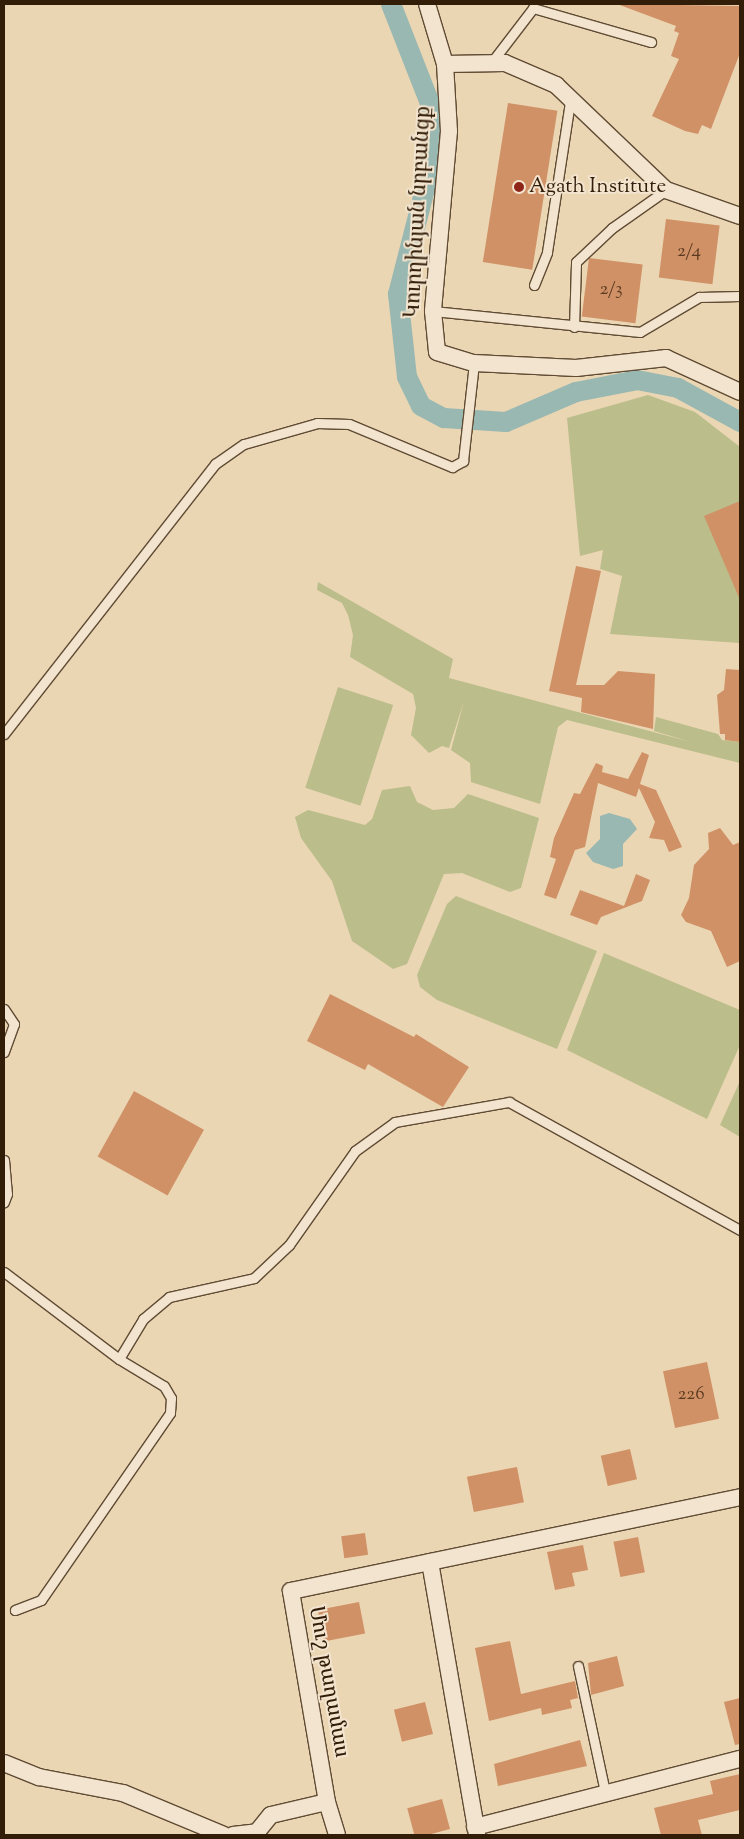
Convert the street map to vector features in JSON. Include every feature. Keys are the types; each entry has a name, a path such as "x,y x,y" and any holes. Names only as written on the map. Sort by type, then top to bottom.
{"street":[{"name":"Կուրղինյան նրբանցք","path":"427,4 445,64 449,131 432,311 437,352 474,363 576,368 666,358 740,392"},
{"path":"445,64 505,63 556,85 570,101 666,190 740,216"},
{"name":"Մուշ թաղամաս","path":"336,1835 327,1802 291,1591 740,1497"},
{"path":"430,1562 476,1831 605,1792 740,1759"},
{"path":"4,1763 39,1777 123,1793 224,1835"},
{"path":"233,1835 257,1834 271,1815 327,1802"}],"lane":[{"path":"491,63 532,8 651,42"},
{"path":"534,285 547,252 570,101"},
{"path":"574,327 576,262 612,228 666,190"},
{"path":"432,311 574,327 640,332 699,296 740,296"},
{"path":"4,734 215,464 244,444 317,423 349,424 452,467 463,461 474,363"},
{"path":"4,1009 14,1024 4,1052"},
{"path":"119,1359 143,1319 169,1297 254,1278 289,1245 355,1151 394,1122 509,1102 740,1230"},
{"path":"4,1160 4,1202"},
{"path":"4,1272 119,1359 164,1386 171,1398 170,1412 40,1600 15,1610"},
{"path":"578,1666 605,1792"}],"green space":[{"path":"648,395 695,412 740,447 740,643 610,634 622,576 600,569 603,550 580,556 567,418"},
{"path":"318,582 453,659 449,678 691,742 654,731 656,717 718,734 722,740 740,742 740,763 567,720 558,727 540,804 471,782 470,763 451,750 464,701 449,748 442,746 429,753 411,735 416,708 413,694 350,657 353,635 348,615 342,603 317,590"},
{"path":"338,687 393,705 360,806 305,788"},
{"path":"410,786 417,802 433,810 454,808 468,794 539,818 521,888 510,892 462,873 444,874 407,964 393,969 352,941 332,881 301,838 295,817 308,810 365,825 372,819 382,790"},
{"path":"456,896 597,951 557,1049 437,1000 420,987 417,975 447,904"},
{"path":"604,953 740,1010 740,1045 707,1119 567,1050"},
{"path":"740,1081 740,1137 720,1125"}],"water":[{"path":"609,813 630,819 637,829 623,844 623,866 613,869 593,862 586,853 600,839 600,816"}],"building":[{"path":"617,4 740,6 740,53 711,129 702,125 698,134 685,131 652,116 679,59 671,56 679,33 674,31 676,26"},
{"name":"Agath Institute","path":"508,103 557,111 532,270 483,262"},
{"path":"666,219 720,226 712,284 659,278"},
{"path":"589,258 643,265 635,323 582,317"},
{"path":"740,501 740,600 704,516"},
{"path":"576,566 601,571 576,685 604,685 618,671 655,674 653,729 581,712 582,698 549,691"},
{"path":"726,669 740,670 740,742 725,740 725,734 720,734 717,695 724,690"},
{"path":"642,752 649,755 640,784 656,790 682,847 669,852 664,840 649,838 655,822 639,788 636,797 598,783 585,847 575,850 556,899 544,895 556,859 550,857 554,838 574,793 580,794 596,763 603,766 602,772 628,779"},
{"path":"720,828 733,845 740,842 740,961 727,967 711,931 686,922 681,915 689,898 694,865 709,849 708,833"},
{"path":"636,874 650,880 642,901 601,917 597,925 570,915 580,890 624,906"},
{"path":"330,994 414,1037 416,1034 469,1067 443,1107 368,1064 365,1070 307,1041"},
{"path":"134,1091 204,1130 168,1195 98,1157"},
{"path":"707,1362 719,1419 675,1428 663,1371"},
{"path":"630,1449 637,1479 608,1486 601,1456"},
{"path":"517,1467 524,1502 474,1512 467,1477"},
{"path":"365,1533 368,1555 344,1558 341,1536"},
{"path":"638,1537 645,1572 620,1577 613,1542"},
{"path":"583,1545 588,1570 572,1573 575,1586 555,1590 547,1552"},
{"path":"359,1602 365,1633 324,1641 318,1610"},
{"path":"510,1641 521,1694 575,1681 578,1698 570,1700 572,1708 542,1715 541,1708 489,1721 475,1648"},
{"path":"617,1656 624,1686 591,1695 588,1663"},
{"path":"740,1698 740,1744 735,1745 724,1702"},
{"path":"425,1702 433,1734 402,1742 394,1710"},
{"path":"580,1740 587,1766 498,1786 494,1764"},
{"path":"740,1774 740,1810 698,1820 702,1835 661,1835 654,1808 713,1794 710,1781"},
{"path":"442,1799 450,1829 427,1835 414,1835 407,1808"}],"waterway":[{"path":"391,4 431,106 433,125 426,185 398,294 407,377 421,406 444,418 506,422 576,392 637,380 678,388 740,422"}],"place":[{"name":"Agath Institute","path":"519,187"}]}
